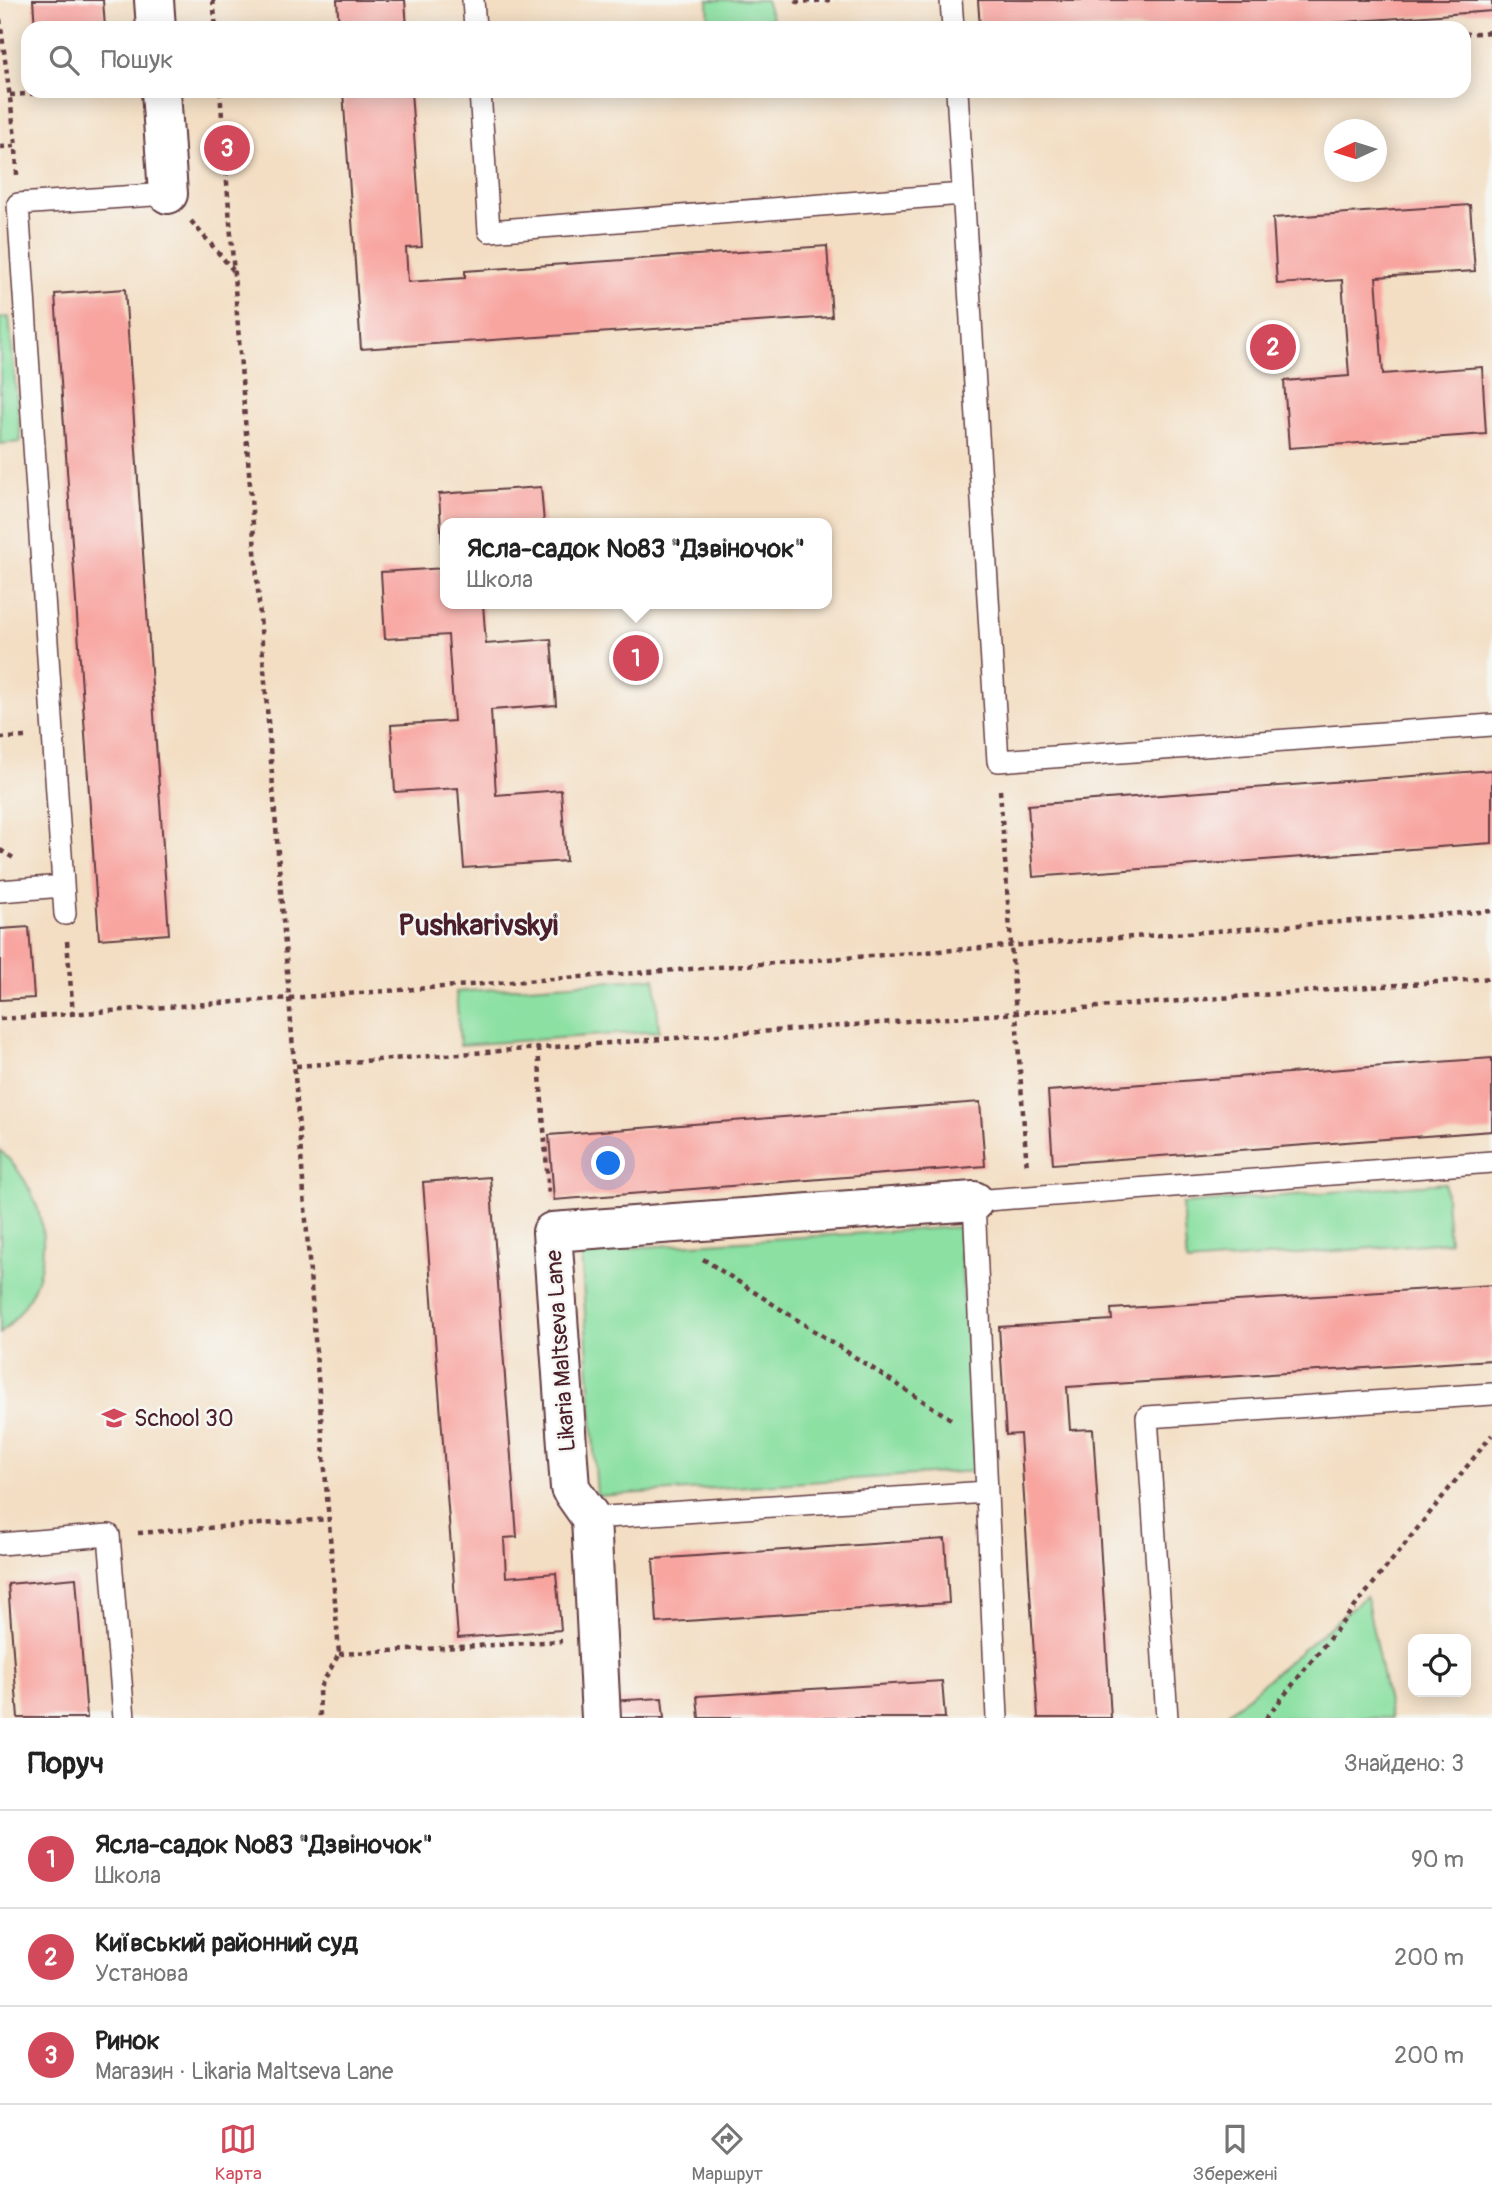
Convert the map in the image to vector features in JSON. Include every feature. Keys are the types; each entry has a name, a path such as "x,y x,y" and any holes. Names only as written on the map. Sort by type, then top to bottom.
{"street":[{"path":"154,0 156,21"},
{"path":"161,98 168,194"},
{"name":"Likaria Maltseva Lane","path":"591,1518 570,1488 552,1232 974,1201"},
{"path":"591,1518 601,1718"}],"lane":[{"path":"474,0 475,21"},
{"path":"951,0 952,21"},
{"path":"480,98 489,231 963,194"},
{"path":"957,98 998,761 1492,724"},
{"path":"65,914 18,204 168,194"},
{"path":"0,891 63,887"},
{"path":"997,1718 974,1201 1492,1162"},
{"path":"1167,1718 1147,1417 1492,1394"},
{"path":"591,1518 987,1492"},
{"path":"0,1544 109,1535 124,1718"}],"path":[{"path":"213,0 215,21"},
{"path":"797,0 833,0"},
{"path":"0,19 16,146 18,204"},
{"path":"1471,34 1492,32"},
{"path":"10,95 21,94"},
{"path":"221,98 339,1654 318,1689 320,1718"},
{"path":"0,147 16,146"},
{"path":"168,194 234,271"},
{"path":"998,761 1029,1196"},
{"path":"0,1019 1492,912"},
{"path":"65,914 73,1014"},
{"path":"295,1066 1492,978"},
{"path":"538,1048 552,1232"},
{"path":"650,1225 984,1440"},
{"path":"1266,1718 1492,1435"},
{"path":"109,1535 329,1518"},
{"path":"339,1654 596,1639"}],"green space":[{"path":"708,0 766,0 773,21 709,21"},
{"path":"9,317 21,442 0,444 0,318"},
{"path":"655,978 659,1031 460,1045 456,992"},
{"path":"0,1150 18,1171 32,1194 40,1218 43,1242 41,1267 33,1290 19,1313 0,1334"},
{"path":"1445,1183 1449,1242 1187,1263 1182,1204"},
{"path":"959,1227 975,1471 597,1496 581,1251"},
{"path":"1366,1596 1391,1718 1222,1718"}],"building":[{"path":"33,0 103,0 104,21 34,21"},
{"path":"337,0 405,0 406,21 338,21"},
{"path":"978,0 1492,0 1492,11 1358,21 980,21"},
{"path":"343,98 411,98 422,247 406,248 408,282 465,278 465,271 827,246 832,317 361,349"},
{"path":"1470,205 1475,271 1376,277 1383,374 1482,367 1486,434 1289,448 1284,381 1349,376 1342,280 1277,284 1273,218"},
{"path":"125,289 169,934 99,939 55,294"},
{"path":"541,487 544,518 440,518 439,494"},
{"path":"440,568 440,609 483,609 486,644 551,639 556,705 491,710 496,795 561,790 566,861 464,868 458,788 395,792 391,725 454,721 448,635 385,639 381,572"},
{"path":"1492,770 1492,843 1033,877 1028,805"},
{"path":"29,927 34,998 0,1000 0,929"},
{"path":"1492,1058 1492,1131 1053,1164 1048,1091"},
{"path":"980,1102 985,1166 554,1200 549,1135"},
{"path":"490,1177 517,1537 504,1538 506,1577 556,1573 561,1630 458,1638 423,1182"},
{"path":"1492,1285 1492,1360 1067,1387 1070,1430 1093,1429 1111,1718 1038,1718 1020,1434 1006,1435 999,1327 1112,1320 1111,1309"},
{"path":"945,1539 949,1603 657,1623 653,1559"},
{"path":"76,1578 87,1718 18,1718 8,1584"},
{"path":"942,1681 945,1718 699,1718 697,1696"},
{"path":"662,1698 664,1718 610,1718 609,1701"}],"place":[{"name":"Ринок","path":"227,148"},
{"name":"Київський районний суд","path":"1273,347"},
{"name":"Ясла-садок №83 \"Дзвіночок\"","path":"636,658"},
{"name":"School 30","path":"114,1418"}],"district":[{"name":"Pushkarivskyi","path":"478,925"}]}
